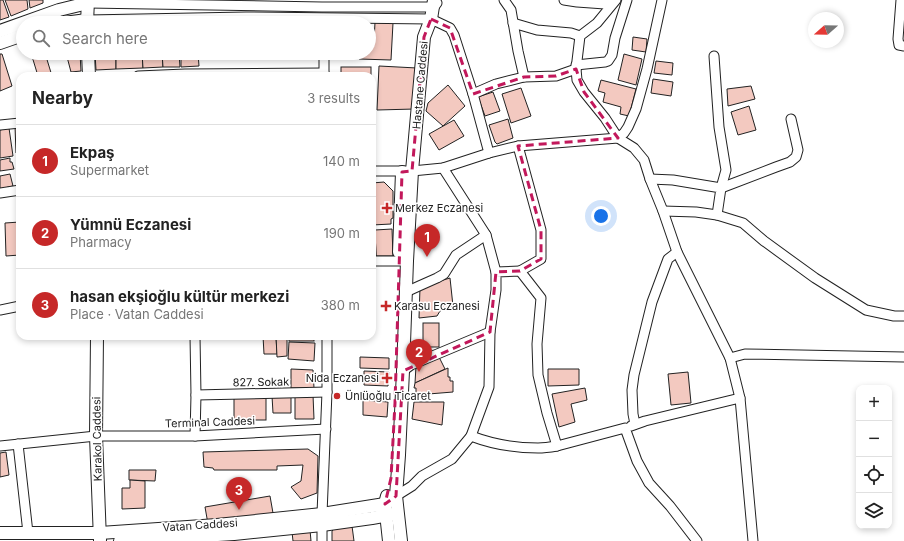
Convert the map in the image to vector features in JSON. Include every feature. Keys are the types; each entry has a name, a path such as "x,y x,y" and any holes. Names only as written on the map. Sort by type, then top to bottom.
{"main road":[{"path":"42,16 88,2 87,16"},
{"name":"Hastane Caddesi","path":"403,261 407,171 424,37 431,19 435,2"},
{"path":"0,31 16,25"},
{"path":"0,43 16,37"},
{"path":"88,60 89,72"},
{"path":"401,541 390,511 396,496 403,371 406,292 403,261"},
{"path":"389,541 403,261"},
{"name":"Karakol Caddesi","path":"97,340 96,436 100,537"},
{"name":"Vatan Caddesi","path":"0,533 100,537 217,525 372,518 390,511"},
{"name":"Vatan Caddesi","path":"120,541 234,534 322,520"}],"street":[{"path":"504,0 511,10 524,77"},
{"path":"564,0 605,4 616,0"},
{"path":"616,0 596,23 580,36 576,67 577,80 584,92 605,118 618,138 634,148 644,160 677,252 730,358 740,398 754,541"},
{"path":"473,94 496,84 524,77 556,76 576,67 608,61 612,55 615,38 627,0"},
{"path":"376,171 407,171 442,168 489,153 518,146 618,138 628,127 636,109 647,69 662,0"},
{"path":"901,0 898,39 899,45 904,46"},
{"path":"88,2 322,4 435,2"},
{"path":"322,4 323,16"},
{"path":"376,20 431,19 450,28 454,35 473,94 489,153"},
{"path":"513,23 537,30 570,33 580,36"},
{"path":"714,56 719,127 726,170 717,215"},
{"path":"324,60 324,72"},
{"path":"650,179 673,180 722,188 790,162 796,157 798,150 791,119"},
{"path":"0,125 16,123"},
{"path":"496,272 520,271 541,259 541,230 518,146"},
{"path":"396,496 412,486 422,476 452,459 471,436 489,387 490,332 496,290 496,272 486,235 442,168"},
{"path":"0,192 16,190"},
{"path":"662,211 696,212 717,215 743,223 814,278 866,310 894,316 904,316"},
{"path":"406,292 444,274 456,255 486,235"},
{"path":"636,424 633,414 632,390 634,375 652,302 668,259 677,252"},
{"path":"376,261 403,261"},
{"path":"520,271 541,298 537,344 538,375 557,446"},
{"path":"0,310 16,307"},
{"path":"403,371 411,365 490,332"},
{"path":"195,340 196,436"},
{"path":"322,541 328,340"},
{"path":"730,358 745,354 904,357"},
{"name":"827. Sokak","path":"196,395 327,392"},
{"path":"471,436 487,442 513,446 539,448 557,446 636,424 740,398"},
{"path":"625,428 637,461 649,483 670,506 697,541"},
{"name":"Terminal Caddesi","path":"0,446 96,436 196,436 326,429"},
{"path":"18,444 28,533"}],"highlighted area":[{"path":"431,19 450,28 473,94 524,77 556,76 576,69 584,92 618,138 518,146 541,230 541,259 520,271 496,272 490,332 403,371 396,496 385,504 391,478 395,403 402,172 412,171 424,37"}],"building":[{"path":"0,0 3,0 9,17 0,20"},
{"path":"5,0 27,0 28,9 11,16"},
{"path":"29,0 43,0 43,3 30,8"},
{"path":"376,22 393,23 391,60 376,60"},
{"path":"633,37 647,39 646,52 632,50"},
{"path":"0,54 2,54 12,86 0,91"},
{"path":"624,54 642,59 636,85 618,80"},
{"path":"33,60 47,60 51,72 37,72"},
{"path":"68,60 80,60 81,71 71,72"},
{"path":"95,60 116,60 116,69 96,70"},
{"path":"116,60 142,60 143,68 116,69"},
{"path":"142,60 162,60 163,67 143,68"},
{"path":"162,60 180,60 180,67 163,67"},
{"path":"181,60 199,60 199,66 181,67"},
{"path":"656,61 673,63 672,75 654,73"},
{"path":"379,66 417,68 415,109 377,110"},
{"path":"341,67 371,67 371,72 341,72"},
{"path":"653,79 673,82 671,96 651,93"},
{"path":"601,80 636,89 629,116 620,114 621,107 603,102 605,93 598,91"},
{"path":"448,85 465,106 443,126 426,111 428,103"},
{"path":"751,86 755,99 728,106 727,89"},
{"path":"521,88 531,116 511,123 502,94"},
{"path":"493,92 500,111 485,116 478,97"},
{"path":"749,106 756,130 738,135 731,112"},
{"path":"508,119 513,138 497,144 489,125"},
{"path":"454,120 464,136 439,150 429,134"},
{"path":"15,126 16,126 16,153"},
{"path":"9,128 13,156 0,158 0,130"},
{"path":"10,158 10,162 12,162 14,169 0,171 0,160"},
{"path":"10,174 13,186 0,189 0,176"},
{"path":"384,182 393,191 393,218 391,219 391,224 376,225 376,183"},
{"path":"16,222 16,255 6,256 5,223"},
{"path":"392,229 393,256 376,256 376,230"},
{"path":"450,278 453,306 440,311 437,316 419,318 420,287"},
{"path":"423,323 439,323 439,347 423,347"},
{"path":"263,340 276,340 277,354 264,354"},
{"path":"276,340 287,340 287,356 277,357"},
{"path":"289,340 314,340 314,341"},
{"path":"289,342 315,343 314,361 288,359"},
{"path":"360,357 389,358 389,369 360,368"},
{"path":"439,357 445,369 415,383 416,366"},
{"path":"448,368 448,377 450,377 450,381 453,381 453,392 416,395 416,388 414,388 415,383"},
{"path":"291,369 313,370 314,388 291,388"},
{"path":"548,369 579,369 579,385 548,386"},
{"path":"364,371 389,372 388,386 364,385"},
{"path":"688,372 691,403 671,405 668,374"},
{"path":"585,388 587,400 571,404 575,422 559,427 552,394"},
{"path":"295,395 313,395 314,419 295,419"},
{"path":"272,396 291,396 291,413 273,413"},
{"path":"234,397 266,397 266,420 234,420"},
{"path":"363,400 388,402 387,417 363,415"},
{"path":"414,402 444,402 442,425 412,419"},
{"path":"308,449 318,456 317,493 301,499 291,487 301,481 303,465 277,466 277,470 214,470 213,468 204,467 203,452"},
{"path":"6,452 9,475 0,477 0,453"},
{"path":"129,470 156,470 155,481 129,480"},
{"path":"130,480 145,481 145,508 122,509 122,488 130,488"},
{"path":"270,496 273,513 208,524 205,507"},
{"path":"352,526 354,541 332,541 332,531 334,529"},
{"path":"310,530 311,541 293,541 292,532"}],"place":[{"name":"Merkez Eczanesi","path":"387,208"},
{"name":"Ekpaş","path":"427,257"},
{"name":"Karasu Eczanesi","path":"386,306"},
{"name":"Yümnü Eczanesi","path":"419,372"},
{"name":"Nida Eczanesi","path":"387,378"},
{"name":"Ünlüoğlu Ticaret","path":"337,396"},
{"name":"hasan ekşioğlu kültür merkezi","path":"239,510"}]}
